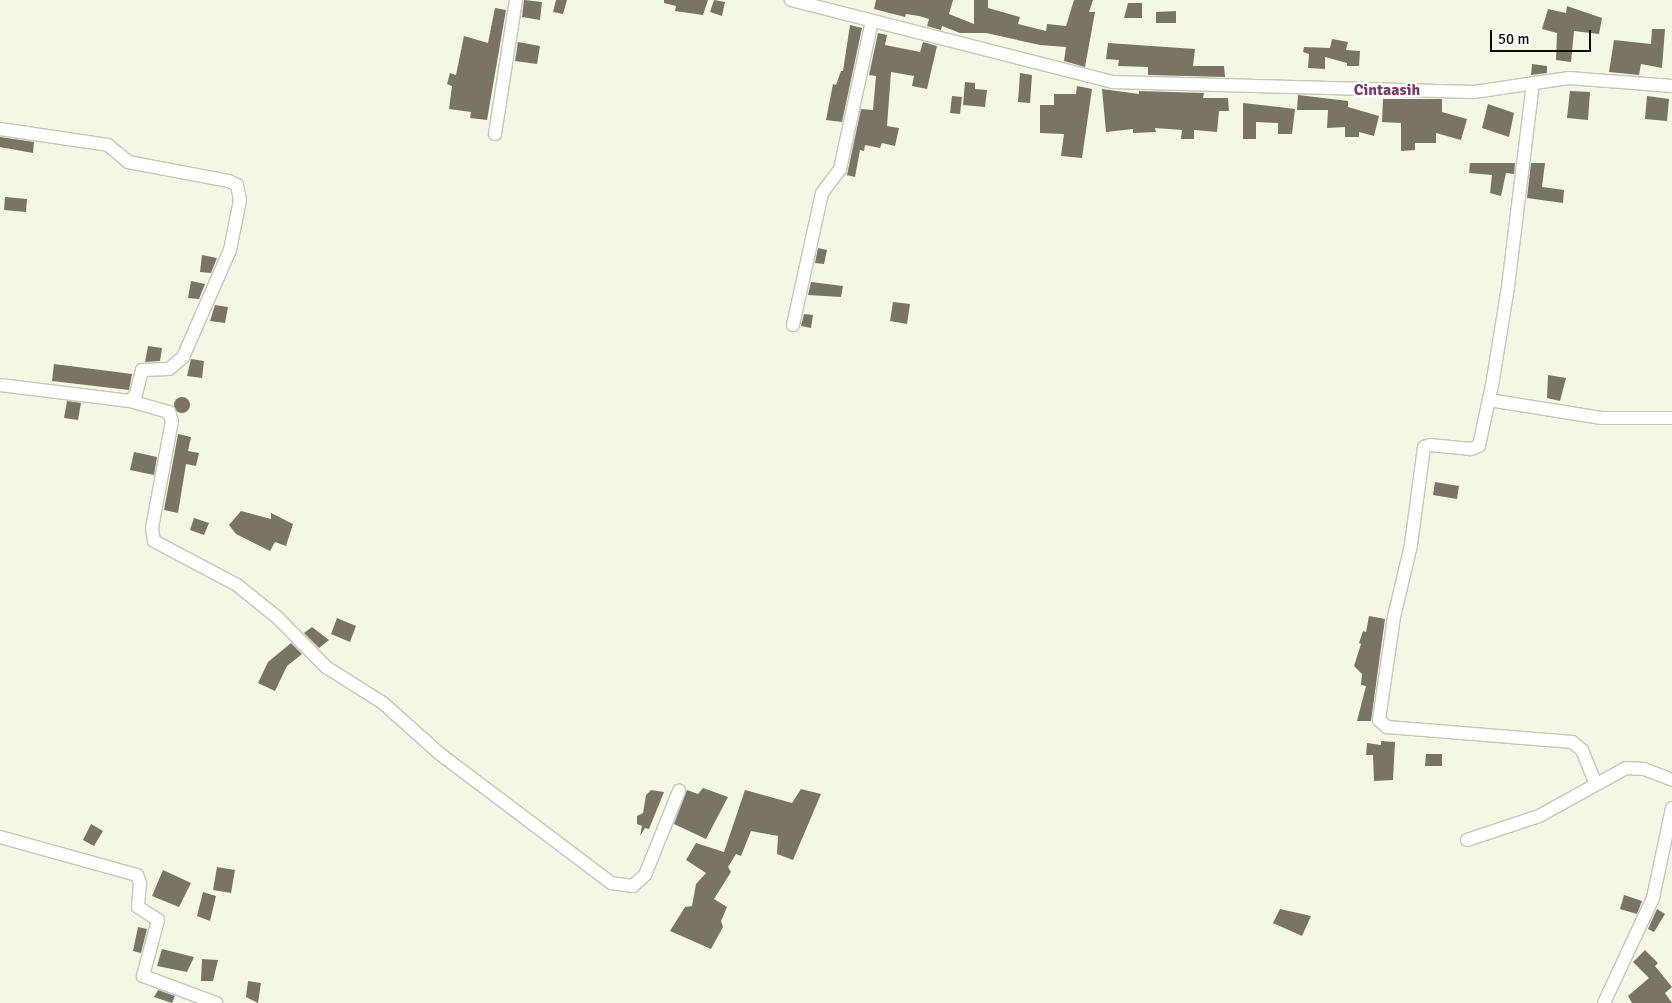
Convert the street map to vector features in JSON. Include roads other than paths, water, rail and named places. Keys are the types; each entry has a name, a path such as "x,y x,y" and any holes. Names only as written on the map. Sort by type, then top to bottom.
{"street":[{"path":"496,134 516,0"},
{"path":"792,0 1112,82 1474,92 1568,78 1672,86"},
{"path":"793,325 822,193 840,169 872,21"},
{"path":"1533,83 1522,190 1489,400 1477,448 1430,445 1423,450 1409,555 1394,617 1380,724 1572,742 1582,750 1596,784"},
{"path":"0,129 108,145 128,162 229,181 237,185 240,200 230,250 183,357 170,369 142,370 136,394 130,401"},
{"path":"0,385 130,401 164,410 171,416 152,528 154,541 238,585 278,618 326,667 383,703 440,754 611,883 633,886 645,875 679,790"},
{"path":"1489,400 1602,418 1672,418"},
{"path":"1467,840 1539,816 1626,768 1644,769 1672,780"},
{"path":"1604,1003 1653,898 1672,808"},
{"path":"0,836 137,876 140,883 138,907 158,920 143,976 216,1003"}],"district":[{"name":"Cintaasih","path":"1387,90"}]}
